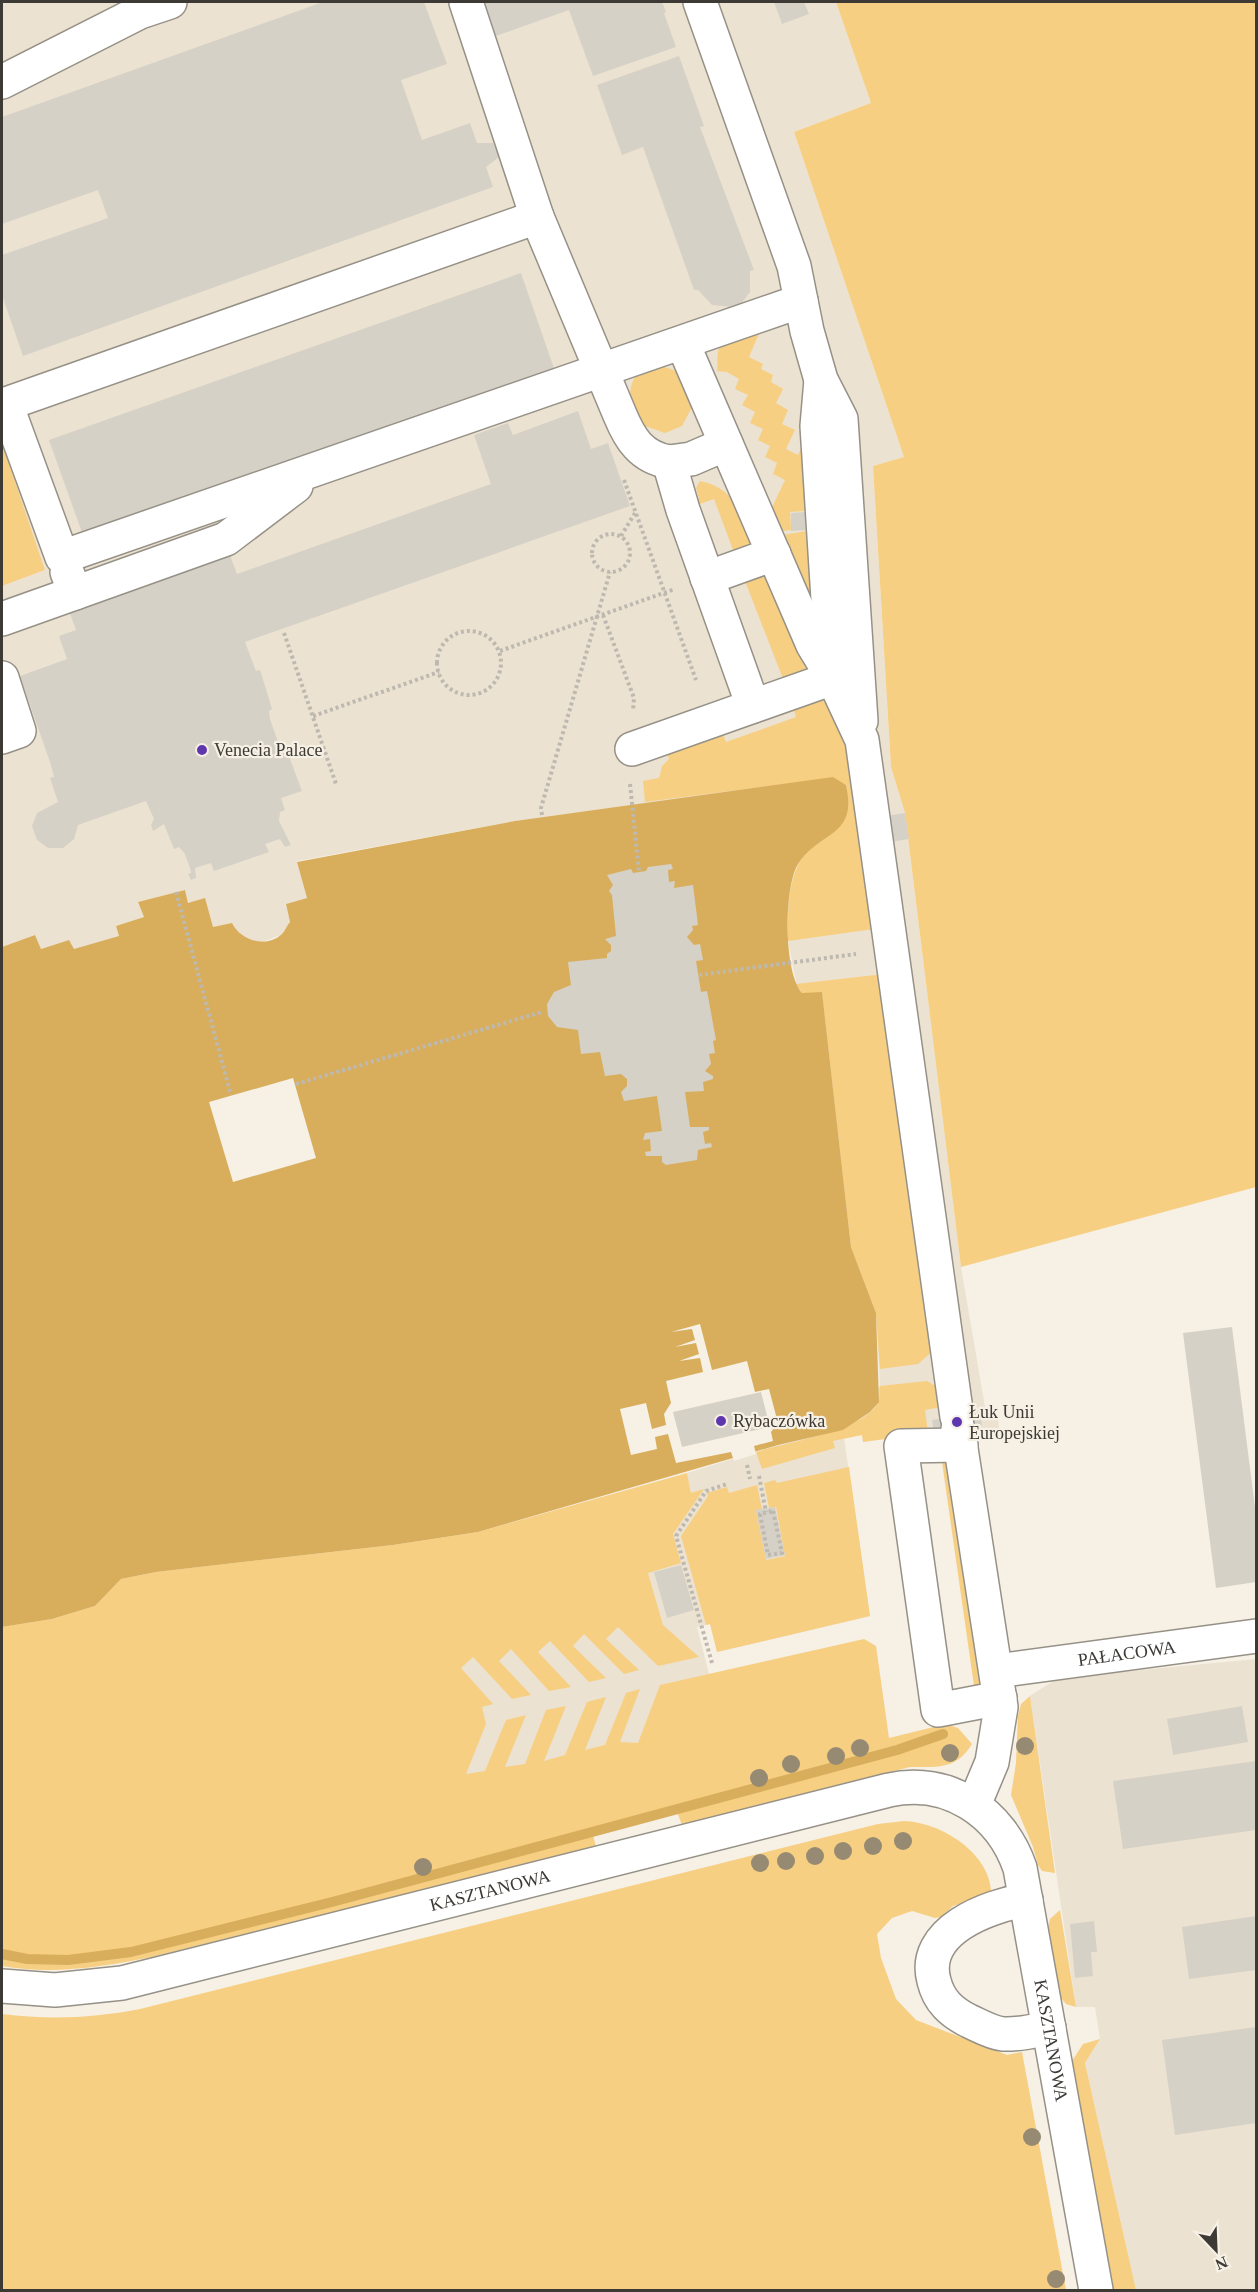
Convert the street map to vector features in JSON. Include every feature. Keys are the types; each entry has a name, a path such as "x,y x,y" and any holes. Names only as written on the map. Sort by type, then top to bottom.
{"street":[{"path":"2,82 140,12 170,2"},
{"path":"466,2 537,217 632,441 654,458 669,462 691,459 726,444"},
{"path":"700,2 795,266 801,301 821,380 841,419 844,436 862,740 959,1430 998,1684 994,1754 974,1805"},
{"path":"75,593 6,404 537,217"},
{"path":"62,557 683,344 801,301"},
{"path":"683,344 813,645 833,678 862,740"},
{"path":"821,380 817,426 833,678"},
{"path":"669,462 707,578 753,706"},
{"path":"2,619 226,539 316,470"},
{"path":"707,578 774,554"},
{"path":"2,678 19,731 2,737"},
{"path":"632,749 833,678"},
{"name":"PAŁACOWA","path":"959,1430 901,1446 938,1710 998,1684 1257,1636"},
{"name":"KASZTANOWA","path":"2,1986 55,1990 122,1983 902,1787 939,1790 974,1805 991,1819 1012,1849 1020,1868 1096,2290"},
{"path":"1026,1900 996,1906 964,1923 946,1936 934,1955 932,1976 941,1999 949,2009 984,2028 1000,2033 1019,2034 1049,2028"}],"path":[{"path":"620,471 696,680"},
{"path":"621,536 635,513"},
{"path":"605,534 621,536 630,548 629,558 620,570 610,572 596,565 592,555 593,545 605,534"},
{"path":"542,815 541,808 610,572"},
{"path":"500,651 707,578"},
{"path":"603,615 634,698 632,749"},
{"path":"471,631 483,634 493,641 500,651 502,664 499,676 491,687 480,693 468,695 455,691 445,684 439,672 437,660 441,648 459,632 471,631"},
{"path":"284,633 336,784"},
{"path":"313,716 439,672"},
{"path":"630,783 639,872"},
{"path":"176,892 231,1095"},
{"path":"699,975 806,962 892,948"},
{"path":"296,1084 542,1012"},
{"path":"747,1465 750,1479"},
{"path":"759,1476 766,1512"},
{"path":"712,1663 676,1536 706,1491 727,1484"},
{"path":"773,1511 782,1552 768,1555 760,1514 766,1512 773,1511"}],"shaded area":[{"path":"2,2 836,2 871,103 794,132 904,457 873,466 891,767 905,813 961,1267 986,1413 997,1412 1000,1435 930,1443 928,1433 863,1442 862,1435 844,1438 870,1616 717,1652 710,1624 697,1627 732,1764 441,1857 291,1611 691,1493 687,1473 778,1445 842,1430 880,1386 876,1313 851,1247 822,993 797,987 789,946 788,906 833,778 515,821 297,861 307,898 286,904 290,922 281,935 265,941 250,941 237,934 232,923 213,928 188,903 185,890 138,902 144,917 116,926 119,936 74,950 69,940 41,949 35,935 2,947 2,586 45,570 2,443"},
{"path":"836,2 1256,2 1256,1187 961,1267 905,813 891,767 873,466 904,457 794,132 871,103"},
{"path":"760,331 749,357 763,364 761,369 773,375 771,382 783,389 776,403 788,410 782,424 795,430 786,449 798,455 805,440 806,511 790,512 791,530 774,532 768,516 785,480 773,474 777,463 765,457 770,446 758,440 763,429 750,423 755,412 742,405 748,395 735,389 739,379 727,372 717,371 718,352 724,343 736,337"},
{"path":"662,366 679,372 692,407 682,426 665,433 642,425 630,395 632,382 636,375"},
{"path":"2,443 45,570 2,586"},
{"path":"700,481 721,489 729,496 742,512 752,531 756,541 736,558 714,499 694,506 692,501 699,498 696,488"},
{"path":"807,531 819,632 776,536"},
{"path":"767,574 807,663 804,675 785,684 743,576"},
{"path":"822,699 828,703 848,754 874,929 788,941 790,894 797,867 803,856 831,834 845,816 848,802 846,785 833,778 645,802 643,781 659,778 662,766 669,759 665,747 720,727 726,742 796,717 793,707"},
{"path":"833,777 846,785 847,815 835,832 807,853 793,875 788,909 789,949 791,967 802,993 822,992 851,1247 876,1313 879,1402 870,1412 843,1430 778,1445 478,1532 393,1545 156,1572 121,1579 95,1606 52,1619 2,1627 2,947 35,935 41,949 69,940 74,949 119,936 116,926 144,917 138,902 185,890 188,903 205,898 213,927 232,923 247,938 261,942 269,941 282,934 290,922 286,904 307,898 297,862 515,821"},
{"path":"884,974 933,1351 918,1364 880,1369 876,1313 851,1247 822,993 802,993 796,984"},
{"path":"927,1381 939,1388 941,1407 925,1410 928,1433 863,1442 862,1435 833,1441 835,1448 762,1469 756,1452 824,1434 860,1420 872,1410 879,1400 880,1386"},
{"path":"942,1462 949,1464 981,1687 974,1686"},
{"path":"849,1467 870,1616 717,1652 710,1624 706,1625 681,1536 708,1496 707,1493 727,1487 729,1493 757,1485 762,1509 756,1510 766,1560 785,1556 776,1507 769,1508 764,1483 775,1480 777,1483"},
{"path":"687,1473 691,1493 704,1489 673,1534 681,1563 648,1573 663,1625 699,1657 658,1666 618,1627 606,1639 639,1670 624,1674 584,1634 573,1646 606,1678 589,1682 550,1641 538,1652 571,1687 549,1691 511,1649 499,1661 531,1695 512,1699 473,1657 461,1668 493,1704 482,1707 486,1724 466,1774 485,1771 506,1720 526,1715 505,1767 525,1764 546,1710 566,1706 544,1761 565,1755 587,1702 606,1697 585,1750 605,1745 626,1693 640,1689 620,1742 638,1743 660,1685 864,1639 876,1646 889,1738 946,1724 958,1728 972,1744 959,1759 937,1767 910,1767 682,1825 677,1812 593,1835 596,1847 152,1957 96,1967 58,1970 2,1966 2,1627 52,1619 95,1606 121,1579 156,1572 393,1545 478,1532"},
{"path":"1256,1659 1256,2290 1136,2290 1085,2063 1100,2039 1095,2007 1076,2007 1030,1696 1058,1678"},
{"path":"1030,1696 1055,1873 1042,1871 1038,1865 1033,1847 1011,1795 1016,1763 1018,1716 1021,1704"},
{"path":"904,1821 932,1827 960,1841 981,1863 988,1876 991,1890 988,1895 953,1906 941,1917 935,1918 912,1911 892,1918 877,1934 881,1958 896,1999 916,2020 1007,2055 1022,2052 1066,2290 2,2290 2,2014 71,2017 140,2009 878,1824"},
{"path":"1060,1910 1076,2007 1066,2004 1061,1998 1048,1929 1050,1919"},
{"path":"1100,2039 1085,2063 1136,2290 1114,2290 1072,2061 1083,2044"}],"pier":[{"path":"293,1078 316,1158 233,1182 209,1102"},
{"path":"700,1324 712,1370 747,1361 755,1392 769,1389 778,1423 771,1432 773,1441 754,1446 756,1454 734,1461 731,1452 676,1463 668,1434 655,1437 657,1449 631,1455 620,1409 646,1403 652,1429 666,1425 664,1414 671,1403 666,1381 703,1372 700,1358 679,1361 699,1354 696,1343 675,1347 695,1340 692,1329 671,1332"}],"building":[{"path":"323,2 424,2 447,64 401,80 422,140 470,123 477,143 493,143 499,157 486,167 493,187 23,356 2,295 2,255 108,218 98,190 2,224 2,117"},
{"path":"484,2 662,2 676,47 593,76 569,10 496,36"},
{"path":"774,2 804,2 809,14 782,24"},
{"path":"679,56 704,126 700,127 754,270 750,271 750,292 741,304 733,307 712,305 698,290 694,290 643,147 622,155 597,85"},
{"path":"521,273 556,374 85,541 49,440"},
{"path":"578,411 591,449 608,443 630,506 245,642 256,671 260,670 272,709 269,711 270,719 279,745 283,752 287,751 302,791 281,798 285,810 280,812 279,821 291,845 285,847 280,839 265,844 269,852 214,871 211,863 195,868 196,878 191,880 185,854 179,847 174,849 164,824 153,831 151,825 154,819 146,801 78,825 74,839 63,848 48,848 37,840 32,826 37,813 58,802 50,778 54,777 51,765 20,676 67,659 59,636 76,630 68,608 228,550 237,574 491,484 474,435 508,423 513,435"},
{"path":"805,512 806,530 791,531 791,513"},
{"path":"905,813 909,839 890,842 886,816"},
{"path":"671,864 673,869 668,870 669,882 675,881 674,888 693,885 698,925 692,926 693,930 687,937 694,945 700,944 703,960 696,961 701,992 707,991 716,1040 713,1041 715,1053 709,1054 711,1064 705,1071 713,1076 713,1079 703,1082 704,1091 685,1092 690,1127 709,1127 709,1130 703,1132 705,1144 711,1143 712,1147 698,1150 697,1160 666,1165 662,1162 662,1156 646,1156 645,1152 651,1151 650,1139 643,1140 645,1133 662,1131 657,1096 624,1101 621,1092 627,1086 627,1079 621,1074 605,1076 600,1052 581,1054 578,1030 557,1027 548,1016 547,1004 554,992 571,985 568,962 607,958 607,954 611,951 611,945 605,939 616,936 612,895 609,891 613,885 607,875 631,869 633,873 646,871 648,867"},
{"path":"1232,1327 1256,1515 1256,1582 1216,1588 1183,1333"},
{"path":"761,1392 770,1427 682,1447 673,1412"},
{"name":"Łuk Unii Europejskiej","path":"980,1413 982,1425 934,1432 932,1420"},
{"path":"775,1507 785,1555 766,1559 756,1510"},
{"path":"681,1565 694,1610 667,1618 654,1572"},
{"path":"1242,1706 1248,1742 1173,1755 1167,1719"},
{"path":"1256,1761 1256,1830 1123,1849 1113,1781"},
{"path":"1256,1916 1256,1970 1189,1979 1182,1927"},
{"path":"1094,1921 1097,1952 1091,1952 1093,1976 1075,1978 1070,1924"},
{"path":"1256,2027 1256,2123 1175,2135 1162,2040"}],"waterway":[{"path":"2,1954 27,1959 68,1960 131,1952 332,1902 897,1750 943,1734"}],"place":[{"name":"Venecia Palace","path":"202,750"},
{"name":"Rybaczówka","path":"721,1421"},
{"name":"Łuk Unii Europejskiej","path":"957,1422"}]}
